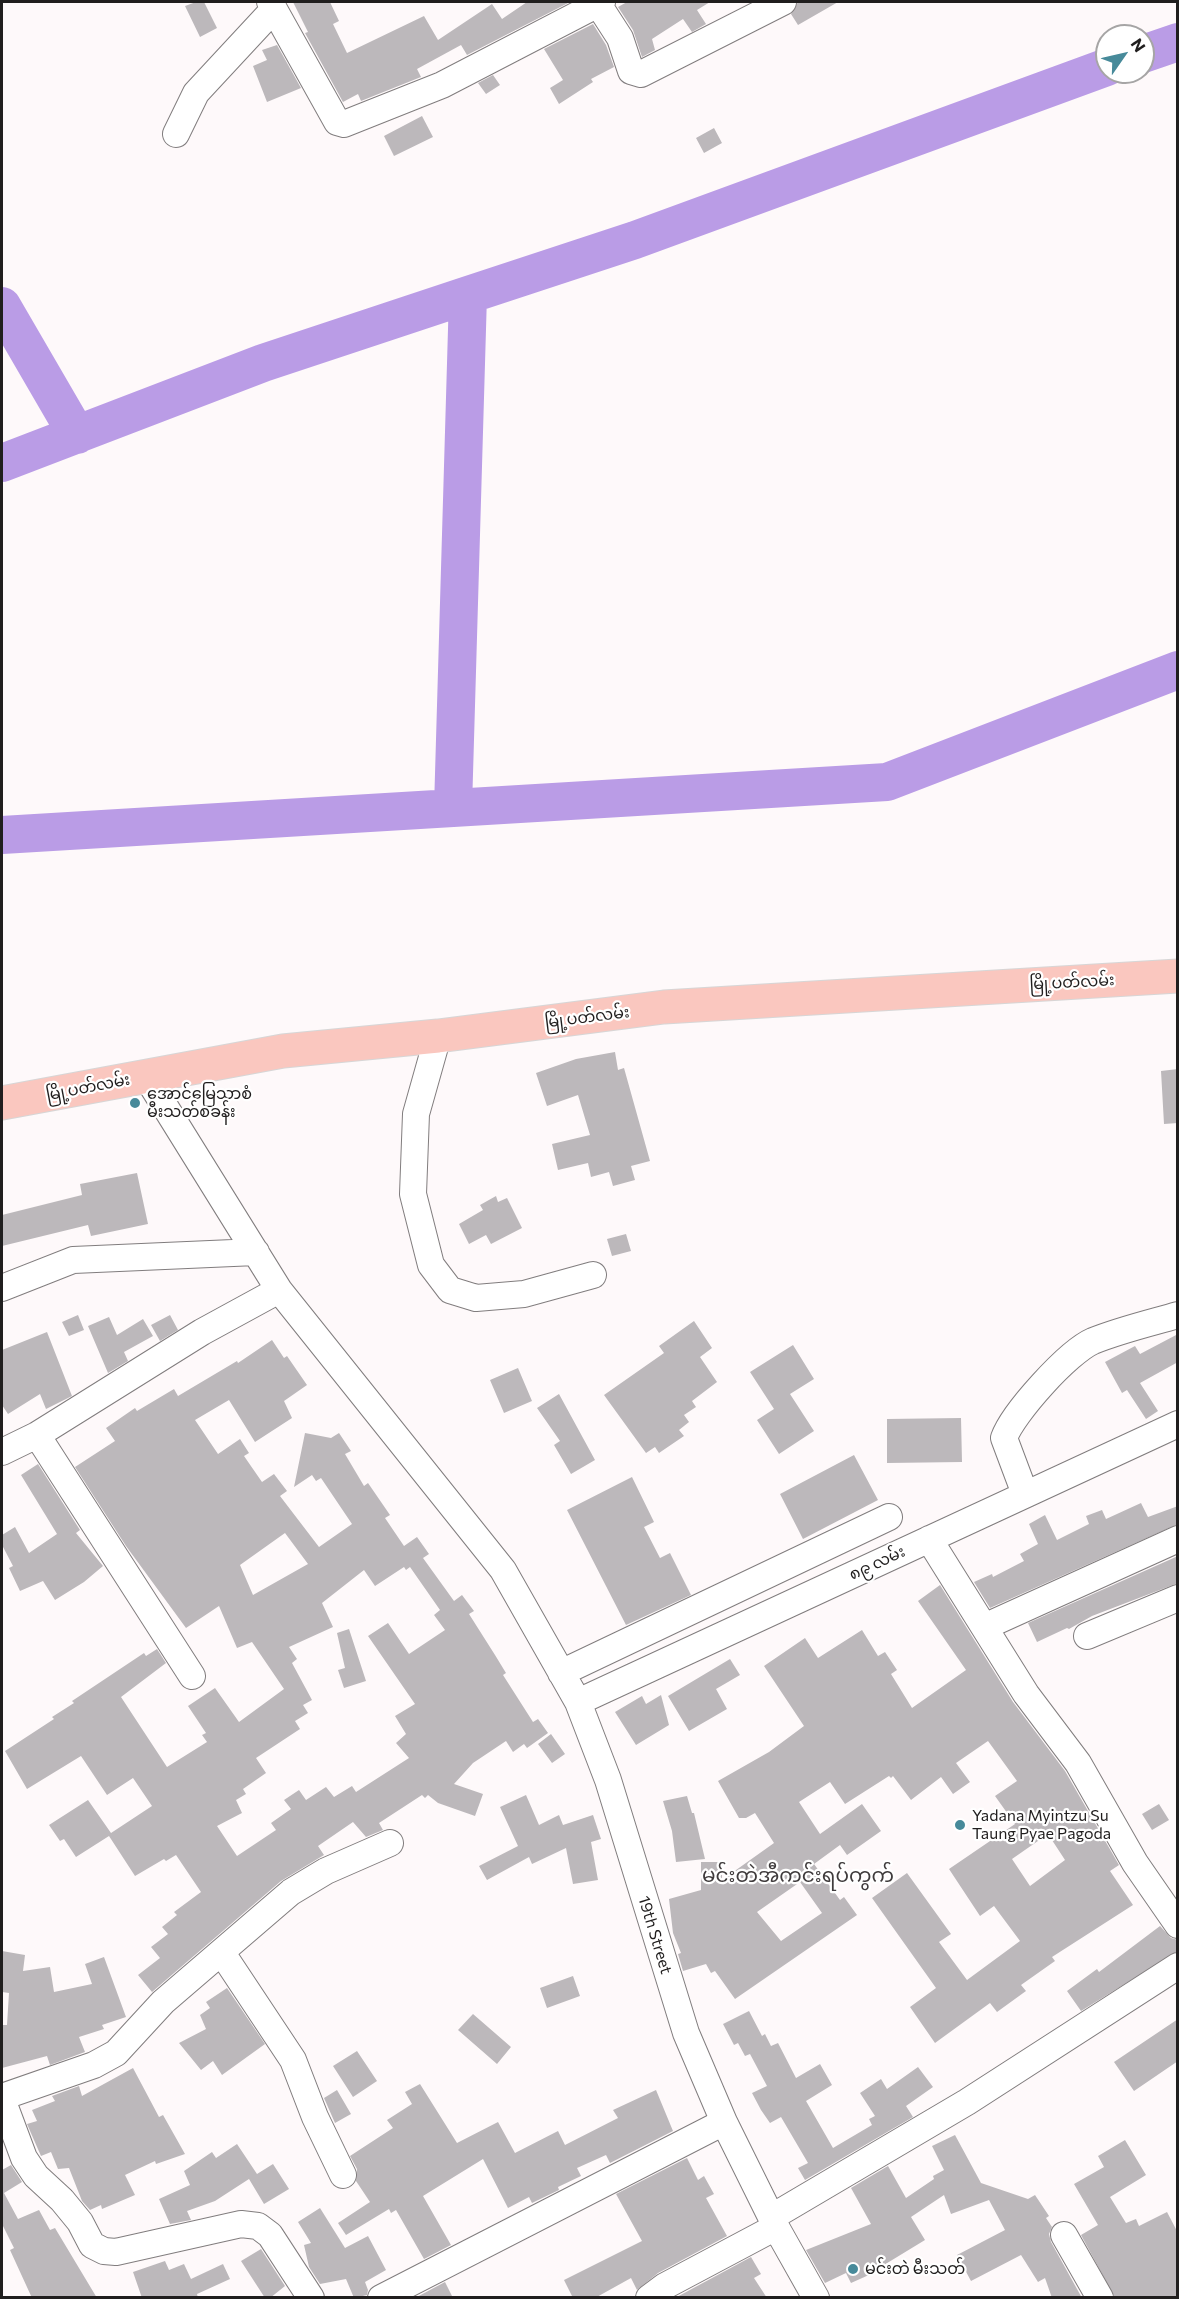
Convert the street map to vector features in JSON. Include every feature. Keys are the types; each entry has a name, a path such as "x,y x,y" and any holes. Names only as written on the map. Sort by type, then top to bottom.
{"main road":[{"name":"မြို့ပတ်လမ်း","path":"2,1103 283,1051 438,1036 664,1007 1178,976"}],"street":[{"path":"176,134 196,93 272,5 337,122 344,124 442,85 600,3 620,38 631,71 641,74 654,70 783,2"},
{"path":"438,1036 416,1114 413,1194 431,1265 450,1290 476,1298 524,1294 593,1275"},
{"name":"19th Street","path":"146,1076 279,1290 503,1570 578,1702 608,1780 686,2033 724,2122 774,2222 816,2298"},
{"path":"2,1288 73,1260 256,1252"},
{"path":"2,1452 37,1435 202,1332 279,1290"},
{"path":"1025,1494 1004,1438 1010,1422 1023,1406 1073,1354 1092,1342 1178,1315"},
{"name":"၈၉ လမ်း","path":"578,1702 1178,1424"},
{"path":"37,1435 192,1676"},
{"path":"561,1672 890,1517"},
{"path":"929,1539 1026,1694 1078,1763 1135,1863 1178,1925"},
{"path":"984,1627 1178,1539"},
{"path":"1087,1636 1178,1598"},
{"path":"311,2298 270,2235 258,2226 241,2224 116,2252 104,2251 92,2245 80,2222 62,2200 36,2176 24,2158 2,2098 94,2065 116,2053 163,2002 291,1892 326,1871 390,1843"},
{"path":"222,1953 293,2060 310,2107 343,2175"},
{"path":"649,2298 665,2286 774,2222 967,2102 1178,1966"},
{"path":"381,2298 724,2122"},
{"path":"1064,2235 1100,2298"}],"building":[{"path":"204,2 217,28 200,37 185,6"},
{"path":"293,2 330,2 339,21 333,24 347,53 424,16 438,40 492,4 502,19 527,2 570,2 467,55 461,45 417,69 421,77 361,101 358,94 343,102 305,33 308,32"},
{"path":"627,2 710,2 697,10 706,24 692,32 683,19 652,39 655,50 642,57 633,30 618,7"},
{"path":"798,2 838,2 798,25 791,14"},
{"path":"593,24 606,45 614,67 591,79 593,82 559,104 550,88 563,80 544,49"},
{"path":"277,45 301,88 267,102 253,66 267,60 262,50"},
{"path":"493,75 500,85 486,94 478,83"},
{"path":"422,116 433,137 394,156 384,136"},
{"path":"714,128 722,143 704,153 696,138"},
{"path":"615,1052 618,1070 624,1068 650,1161 631,1166 635,1180 613,1186 609,1172 591,1177 588,1163 558,1170 552,1144 590,1135 578,1095 547,1106 536,1073 576,1059"},
{"path":"1178,1069 1178,1123 1164,1124 1161,1071"},
{"path":"137,1173 148,1224 91,1236 88,1225 2,1246 2,1215 82,1195 80,1184"},
{"path":"496,1196 498,1202 507,1198 522,1228 491,1244 486,1235 469,1244 459,1224 483,1210 480,1205"},
{"path":"626,1234 631,1251 612,1256 607,1239"},
{"path":"78,1315 84,1330 69,1336 62,1322"},
{"path":"170,1315 178,1330 160,1341 151,1325"},
{"path":"109,1317 117,1335 143,1319 153,1336 124,1352 128,1361 108,1373 88,1326"},
{"path":"694,1321 712,1348 700,1357 717,1382 692,1401 696,1407 684,1415 689,1422 679,1430 684,1436 659,1453 655,1447 646,1453 604,1395 664,1353 659,1346"},
{"path":"47,1332 72,1396 46,1409 40,1394 8,1414 2,1405 2,1350"},
{"path":"1178,1334 1178,1362 1140,1383 1158,1411 1146,1419 1127,1390 1122,1393 1105,1362 1135,1346 1140,1354"},
{"path":"272,1340 284,1358 287,1356 307,1385 284,1401 292,1418 255,1442 229,1400 195,1420 218,1454 240,1439 249,1453 244,1456 262,1482 274,1474 287,1491 280,1496 319,1547 352,1524 321,1478 316,1481 312,1475 294,1487 305,1433 331,1438 339,1433 351,1451 345,1454 364,1486 368,1483 390,1515 385,1518 404,1546 417,1537 429,1554 423,1558 454,1601 462,1595 474,1611 469,1614 506,1673 503,1675 533,1722 538,1719 548,1733 527,1748 524,1744 513,1752 506,1741 473,1763 454,1784 483,1794 475,1816 438,1803 428,1795 425,1798 422,1795 379,1823 383,1830 366,1837 353,1822 318,1846 324,1855 281,1881 152,1992 138,1975 160,1958 151,1947 168,1934 162,1927 177,1915 174,1912 201,1892 176,1855 166,1861 164,1859 135,1876 109,1836 76,1857 64,1839 60,1841 49,1825 88,1800 111,1833 152,1806 133,1778 107,1795 81,1756 27,1789 5,1751 54,1719 52,1717 74,1703 72,1701 144,1653 146,1656 157,1649 166,1663 121,1697 167,1767 207,1742 202,1735 206,1733 188,1706 215,1688 239,1722 284,1689 252,1642 237,1648 219,1606 186,1628 126,1546 75,1467 115,1441 106,1428 135,1408 137,1411 174,1389 178,1396 237,1361 238,1363","holes":["285,1533 308,1564 253,1595 240,1565","404,1567 406,1570 410,1567 440,1610 434,1615 445,1630 409,1654 388,1623 368,1636 415,1704 395,1716 406,1734 396,1743 409,1758 356,1792 352,1786 334,1797 326,1787 306,1800 299,1790 284,1800 291,1809 271,1823 276,1830 237,1856 217,1826 242,1813 236,1800 246,1794 243,1789 266,1773 256,1758 300,1729 295,1721 308,1713 303,1705 312,1700 292,1663 297,1659 289,1647 333,1627 322,1603 364,1570 375,1586"]},
{"path":"793,1345 814,1379 790,1394 814,1431 779,1454 757,1420 774,1409 750,1372"},
{"path":"518,1368 532,1401 504,1413 490,1380"},
{"path":"559,1394 595,1460 571,1474 554,1445 560,1441 537,1408"},
{"path":"961,1418 962,1462 887,1463 887,1419"},
{"path":"854,1455 878,1500 803,1539 780,1494"},
{"path":"38,1464 80,1530 76,1533 103,1566 84,1582 55,1600 43,1581 20,1591 9,1568 13,1566 2,1545 2,1535 15,1527 29,1553 57,1534 21,1475"},
{"path":"632,1477 654,1522 644,1527 660,1558 670,1553 691,1595 626,1625 567,1510"},
{"path":"1141,1503 1148,1517 1178,1506 1178,1524 990,1608 974,1582 992,1574 993,1577 1024,1561 1020,1554 1038,1544 1029,1524 1045,1515 1057,1540 1089,1524 1086,1516 1102,1510 1106,1519"},
{"path":"1178,1556 1178,1583 1092,1616 1069,1629 1037,1642 1028,1623"},
{"path":"940,1585 1013,1702 1065,1771 1119,1865 1110,1871 1133,1905 1052,1957 1055,1961 1021,1985 1026,1991 997,2012 990,2003 935,2043 910,2007 936,1988 872,1898 907,1873 951,1934 939,1942 967,1980 1020,1941 994,1906 980,1916 949,1869 1015,1824 995,1796 1017,1781 988,1741 956,1763 970,1782 953,1794 941,1777 911,1800 893,1776 891,1778 889,1776 845,1804 830,1782 799,1802 820,1834 862,1804 881,1831 847,1855 840,1845 814,1864 840,1900 844,1897 857,1915 735,1999 715,1971 711,1973 706,1964 683,1971 678,1954 681,1953 673,1933 669,1899 701,1890 701,1862 722,1862 722,1880 774,1843 755,1813 746,1818 739,1818 718,1781 769,1752 804,1726 764,1666 805,1638 818,1658 862,1630 878,1656 885,1652 897,1670 891,1674 912,1708 966,1670 918,1601","holes":["1048,1834 1065,1860 1030,1886 1012,1859","800,1882 822,1913 781,1941 757,1912"]},
{"path":"349,1629 366,1681 344,1688 338,1670 345,1668 337,1633"},
{"path":"730,1659 740,1675 716,1689 727,1709 689,1731 668,1696"},
{"path":"661,1695 669,1725 636,1745 615,1712 642,1696 646,1704"},
{"path":"551,1734 565,1754 552,1763 538,1744"},
{"path":"526,1795 539,1825 559,1815 563,1825 593,1815 601,1839 591,1842 598,1880 573,1884 566,1848 532,1864 529,1857 487,1880 479,1866 518,1846 500,1807"},
{"path":"687,1796 692,1813 694,1813 705,1859 676,1862 672,1831 663,1801"},
{"path":"1159,1804 1169,1820 1152,1830 1142,1814"},
{"path":"1160,1926 1171,1938 1178,1940 1178,1951 1081,2011 1067,1991 1097,1969 1099,1972"},
{"path":"2,1951 25,1955 23,1971 50,1967 54,1992 92,1984 85,1964 104,1957 126,2017 102,2025 104,2029 79,2037 85,2052 50,2065 47,2056 2,2068 2,2025 7,2025 9,1993 2,1992"},
{"path":"573,1976 580,1996 547,2008 540,1988"},
{"path":"227,1988 265,2044 222,2075 213,2061 201,2070 179,2043 206,2029 200,2015 210,2008 206,2002"},
{"path":"749,2011 762,2036 765,2034 771,2046 778,2043 796,2078 820,2064 832,2085 806,2101 833,2148 872,2125 869,2119 875,2116 860,2093 881,2079 887,2089 918,2067 933,2087 906,2106 913,2117 805,2180 798,2168 808,2163 781,2117 770,2123 761,2110 752,2093 767,2086 750,2054 745,2056 738,2043 734,2045 723,2024"},
{"path":"473,2014 511,2047 497,2064 458,2030"},
{"path":"1178,2019 1178,2061 1134,2091 1114,2062"},
{"path":"357,2051 377,2081 353,2097 333,2066"},
{"path":"133,2068 159,2117 163,2115 185,2154 156,2164 155,2161 125,2175 135,2195 102,2209 101,2205 90,2210 82,2201 69,2168 58,2169 51,2152 41,2156 27,2124 37,2121 32,2110 55,2101 52,2096 79,2086 82,2096"},
{"path":"420,2084 457,2143 498,2122 515,2153 558,2131 565,2145 618,2118 613,2110 656,2090 673,2131 610,2163 606,2155 577,2168 581,2176 558,2187 559,2190 532,2203 529,2197 508,2208 483,2159 423,2196 451,2245 424,2259 396,2210 391,2213 389,2209 346,2235 338,2223 370,2202 356,2181 357,2169 350,2156 393,2128 387,2120 412,2104 405,2092"},
{"path":"337,2090 351,2114 335,2123 324,2098"},
{"path":"955,2135 981,2183 1028,2199 1035,2195 1049,2216 1046,2218 1052,2227 1049,2234 1051,2242 1082,2298 1052,2298 1045,2278 1038,2282 1021,2255 971,2281 957,2255 1005,2230 989,2200 951,2214 944,2195 911,2217 925,2240 879,2268 880,2270 851,2283 846,2273 825,2283 806,2250 871,2224 851,2188 888,2166 906,2198 944,2170 932,2146"},
{"path":"1125,2140 1146,2175 1110,2197 1126,2223 1136,2219 1139,2226 1167,2212 1178,2233 1178,2298 1115,2298 1081,2235 1098,2225 1074,2184 1104,2167 1098,2156"},
{"path":"237,2144 257,2174 273,2164 289,2189 264,2204 249,2179 215,2201 187,2211 191,2220 170,2224 159,2199 190,2185 184,2171 212,2152 216,2158"},
{"path":"687,2158 698,2180 704,2176 714,2194 706,2198 727,2236 658,2273 637,2290 631,2278 595,2298 573,2298 564,2280 642,2241 616,2194"},
{"path":"11,2165 22,2182 4,2193 18,2219 39,2210 50,2230 55,2228 97,2298 32,2298 10,2250 14,2248 2,2224 2,2170"},
{"path":"320,2208 345,2248 368,2236 386,2270 365,2282 367,2295 354,2298 346,2279 320,2284 309,2267 304,2245 311,2243 298,2222"},
{"path":"261,2249 285,2286 270,2298 265,2298 241,2261"},
{"path":"751,2257 761,2274 754,2278 767,2298 675,2298"},
{"path":"165,2261 169,2270 184,2264 191,2279 223,2264 230,2279 197,2294 198,2298 142,2298 133,2272"},
{"path":"445,2282 453,2298 415,2298"}],"waterway":[{"path":"1155,50 1178,42"},
{"path":"453,808 468,295 635,240 1095,71"},
{"path":"2,463 263,363 468,295"},
{"path":"2,306 77,435"},
{"path":"2,835 887,782 1178,670"}],"place":[{"name":"အောင်မြေသာစံ မီးသတ်စခန်း","path":"135,1103"},
{"name":"Yadana Myintzu Su Taung Pyae Pagoda","path":"960,1825"},
{"name":"မင်းတဲ မီးသတ်","path":"853,2269"}],"district":[{"name":"မင်းတဲအီကင်းရပ်ကွက်","path":"798,1875"}]}
